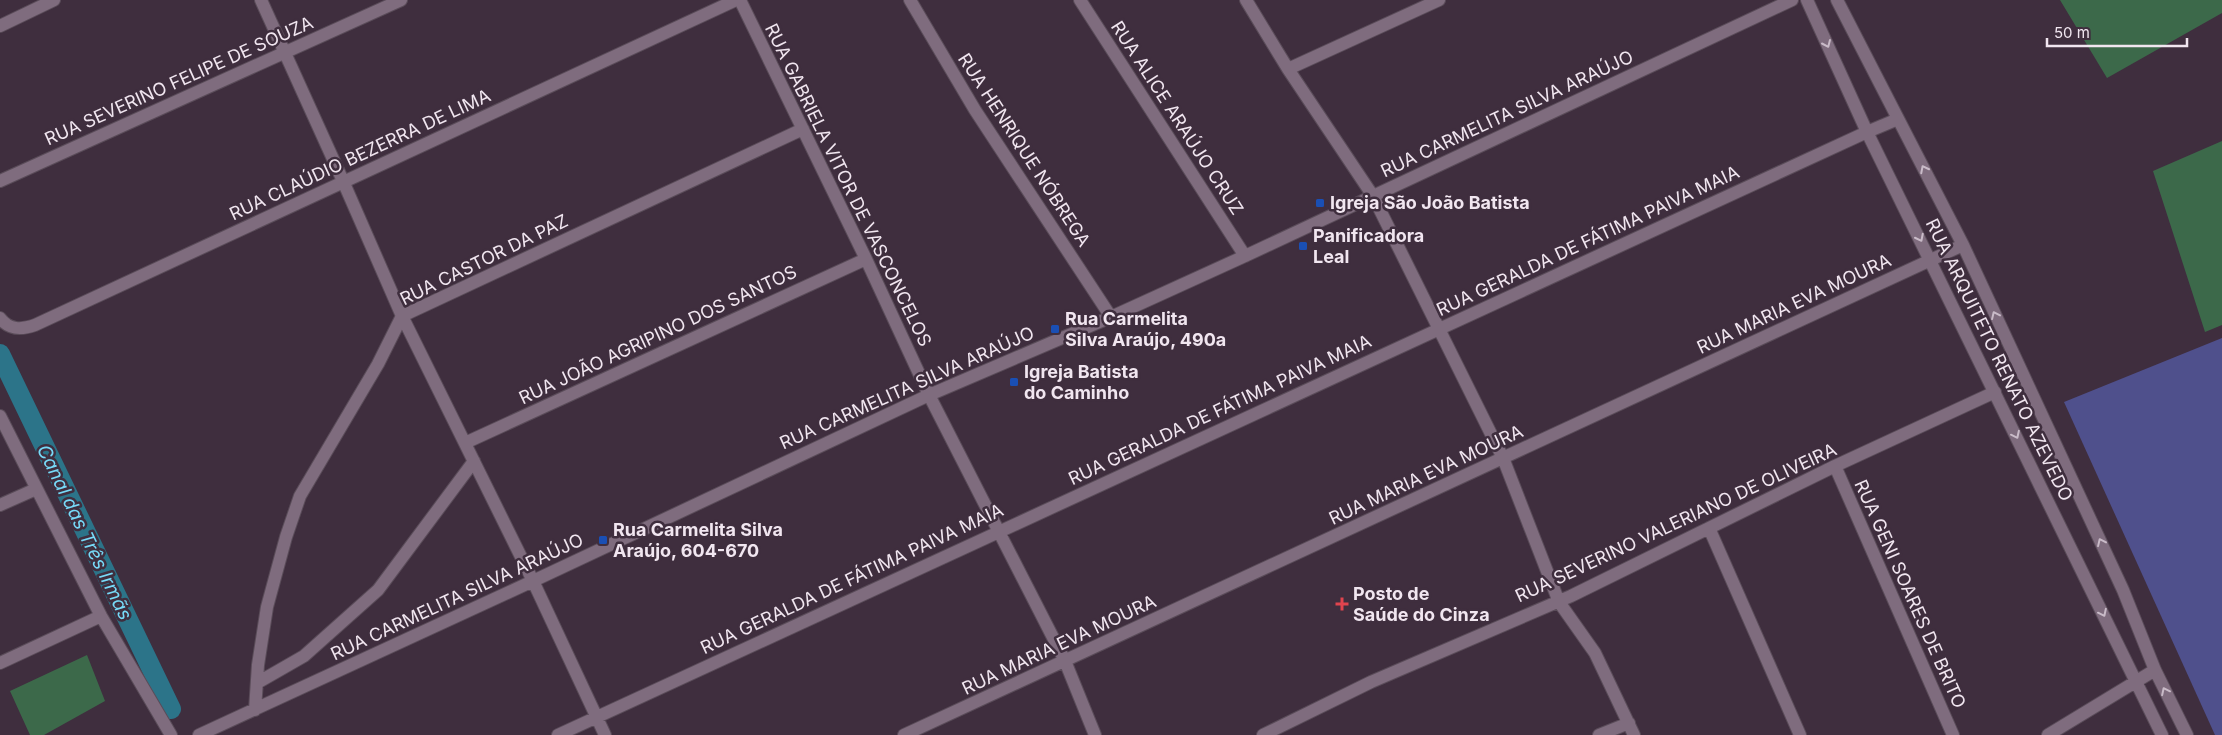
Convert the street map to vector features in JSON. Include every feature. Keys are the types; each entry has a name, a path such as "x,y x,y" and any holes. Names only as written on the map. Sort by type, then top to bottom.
{"street":[{"path":"0,26 54,0"},
{"path":"261,0 402,316 533,581 605,735"},
{"name":"RUA SEVERINO FELIPE DE SOUZA","path":"0,182 285,51 401,0"},
{"name":"RUA CLAÚDIO BEZERRA DE LIMA","path":"0,318 13,328 23,329 35,325 736,0"},
{"name":"RUA GABRIELA VITOR DE VASCONCELOS","path":"740,0 866,259 929,395 1065,661 1095,735"},
{"name":"RUA HENRIQUE NÓBREGA","path":"910,0 975,110 1111,317"},
{"name":"RUA ALICE ARAÚJO CRUZ","path":"1080,0 1245,256"},
{"path":"1246,0 1288,69 1373,196 1503,458 1559,602 1595,653 1632,729 1599,735"},
{"path":"1288,69 1439,0"},
{"name":"RUA CARMELITA SILVA ARAÚJO","path":"199,735 220,731 255,710 929,395 1111,317 1245,256 1792,0"},
{"name":"RUA ARQUITETO RENATO AZEVEDO","path":"1807,0 1867,132 2162,735"},
{"name":"RUA ARQUITETO RENATO AZEVEDO","path":"1837,0 1963,245 2123,590 2154,670 2187,735"},
{"name":"RUA GERALDA DE FÁTIMA PAIVA MAIA","path":"558,735 1867,132 1898,120"},
{"name":"RUA CASTOR DA PAZ","path":"255,710 256,683 267,607 300,496 378,364 402,316 803,128"},
{"name":"RUA MARIA EVA MOURA","path":"904,735 1963,245"},
{"name":"RUA JOÃO AGRIPINO DOS SANTOS","path":"465,443 866,259"},
{"name":"RUA SEVERINO VALERIANO DE OLIVEIRA","path":"1264,735 1371,682 1525,614 1559,602 1835,466 1995,392"},
{"path":"0,416 101,616 171,735"},
{"path":"256,683 304,656 378,590 474,461"},
{"name":"RUA GENI SOARES DE BRITO","path":"1835,466 1953,735"},
{"path":"0,505 36,489"},
{"path":"1709,528 1800,735"},
{"path":"0,663 101,616"},
{"path":"2048,735 2154,670"}],"green space":[{"path":"2060,0 2222,0 2222,13 2107,78"},
{"path":"2222,141 2222,325 2205,332 2153,171"},
{"path":"87,655 105,701 44,735 30,735 10,691"}],"building":[{"path":"2222,338 2222,735 2215,735 2064,402"}],"waterway":[{"name":"Canal das Três Irmãs","path":"0,354 171,709"}],"place":[{"name":"Igreja São João Batista","path":"1320,203"},
{"name":"Panificadora Leal","path":"1303,246"},
{"name":"Rua Carmelita Silva Araújo, 490a","path":"1055,329"},
{"name":"Igreja Batista do Caminho","path":"1014,382"},
{"name":"Rua Carmelita Silva Araújo, 604-670","path":"603,540"},
{"name":"Posto de Saúde do Cinza","path":"1342,604"}]}
